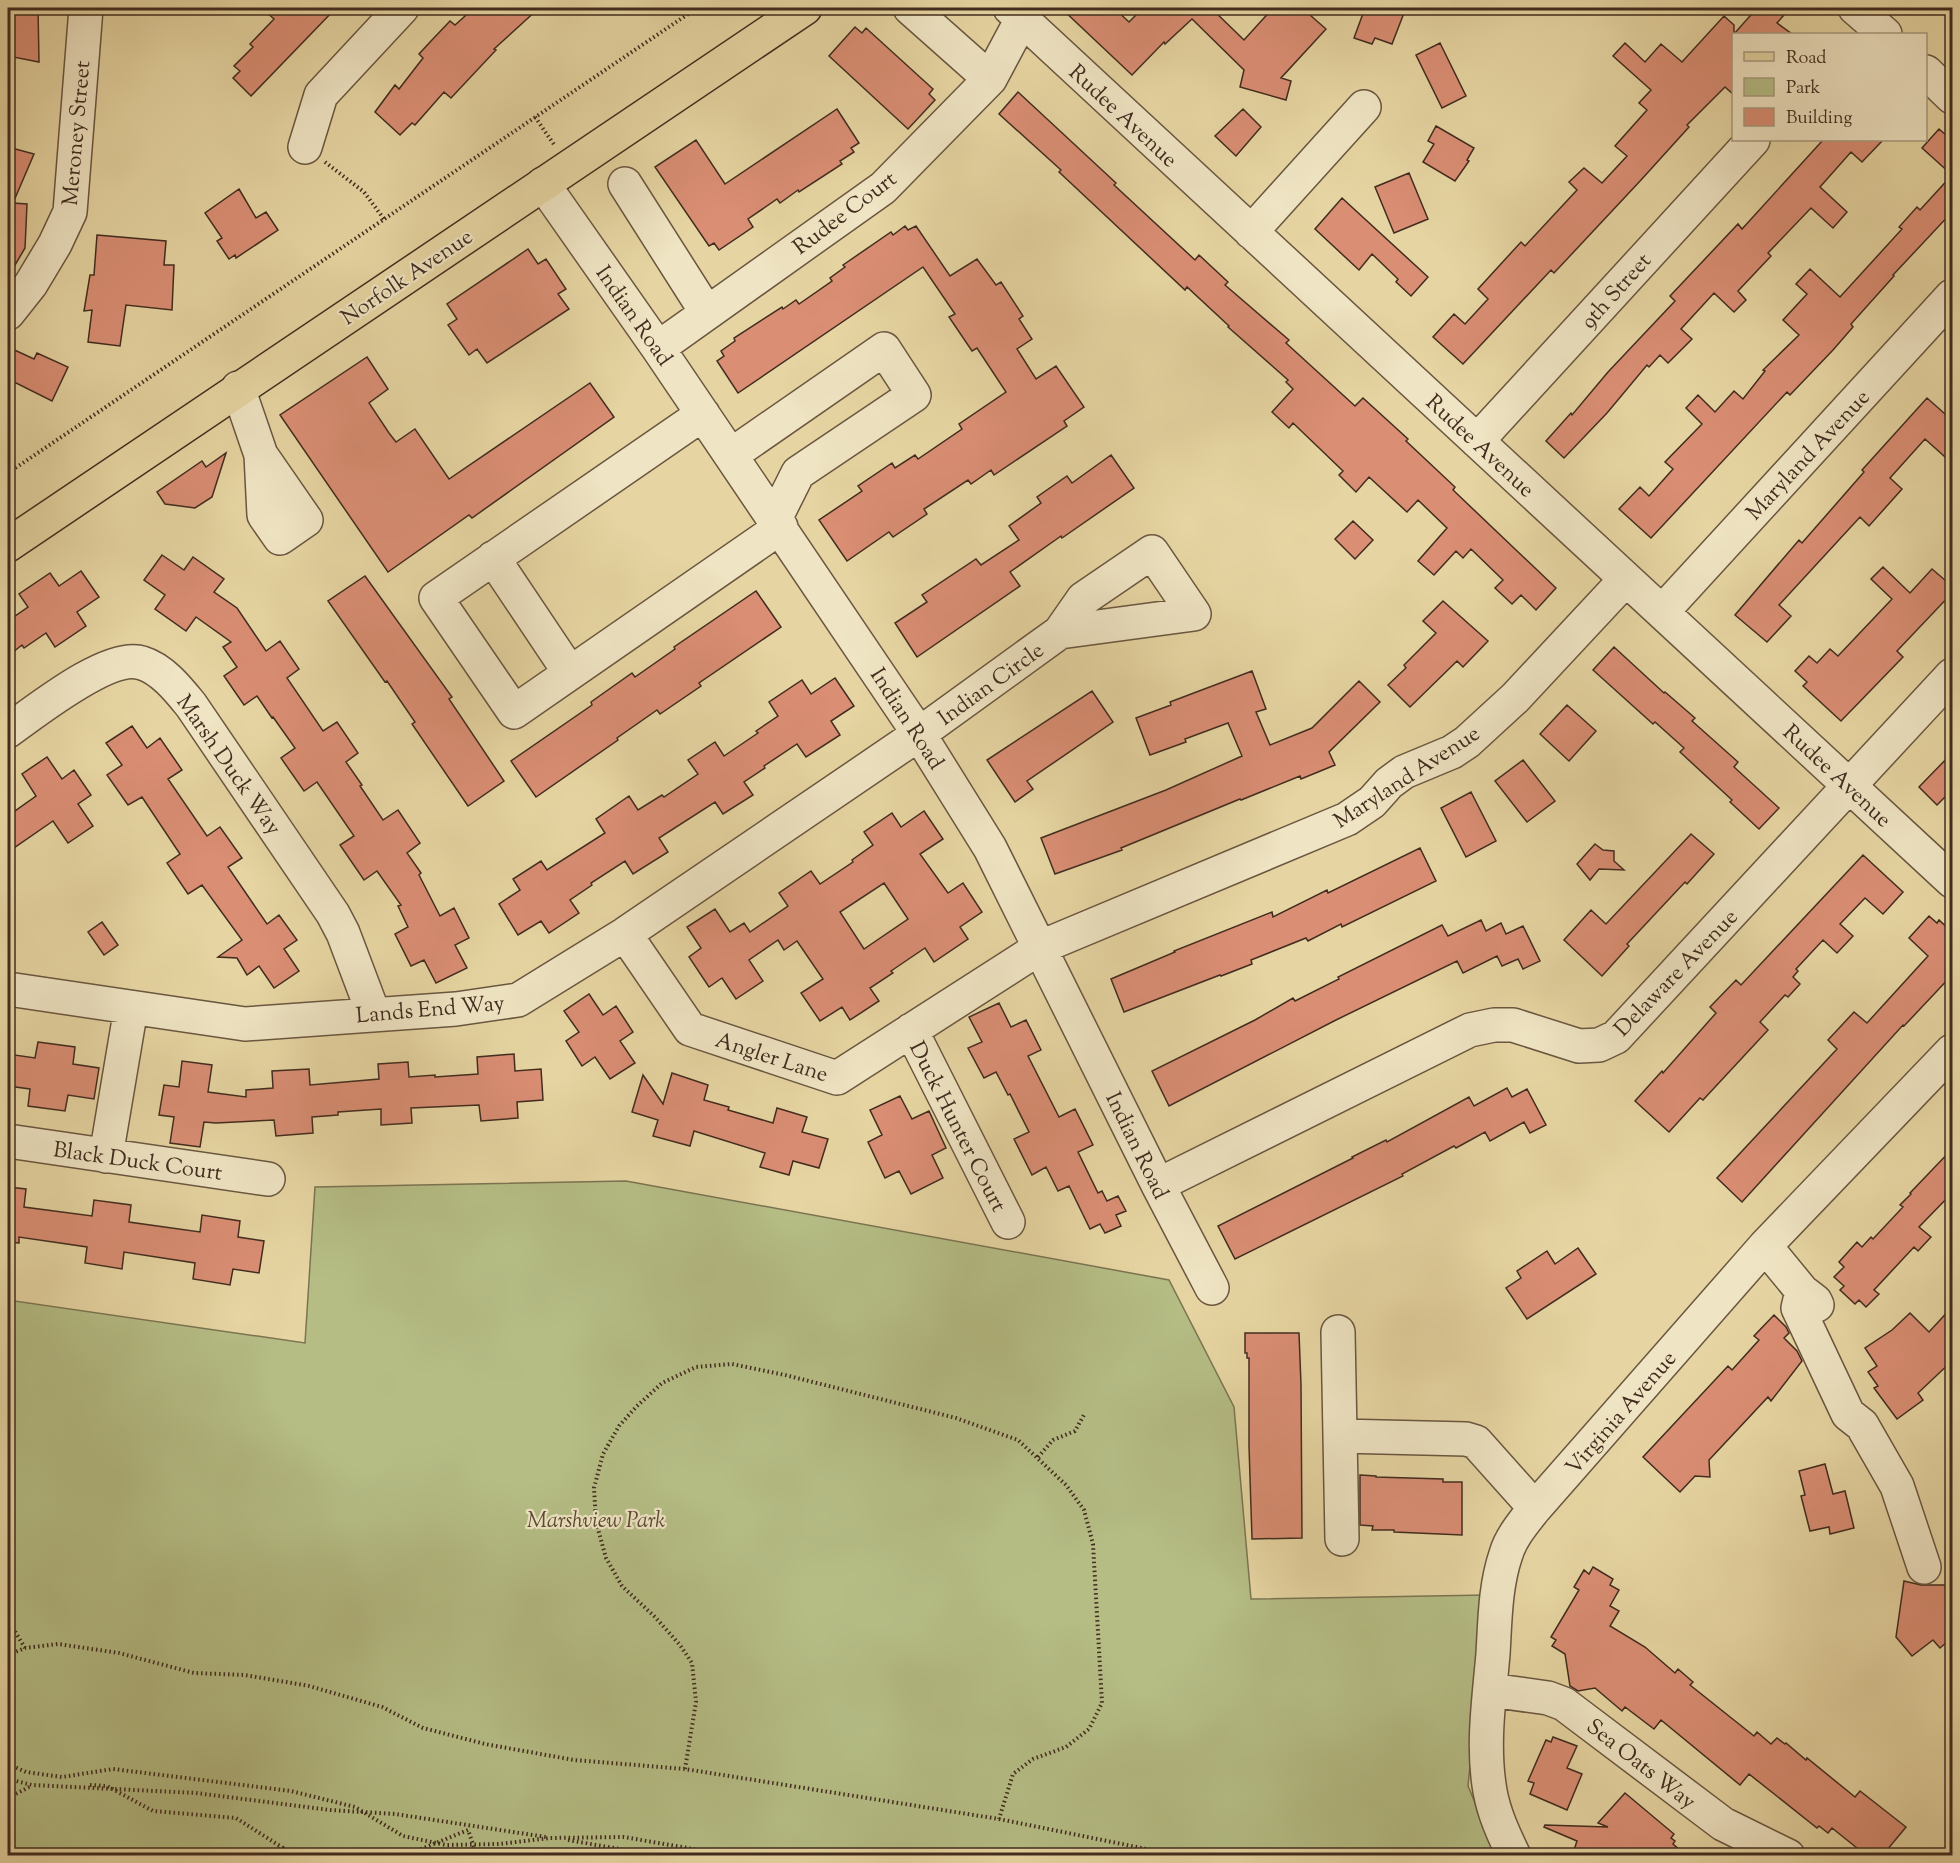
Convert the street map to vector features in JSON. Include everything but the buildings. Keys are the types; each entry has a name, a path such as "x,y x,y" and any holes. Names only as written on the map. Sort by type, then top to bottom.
{"main road":[{"name":"Norfolk Avenue","path":"8,545 805,8"}],"street":[{"name":"Meroney Street","path":"8,313 31,284 55,244 70,212 86,8"},
{"path":"306,147 321,95 402,8"},
{"path":"910,8 990,80"},
{"name":"Rudee Court","path":"658,348 883,188 990,80 1016,14"},
{"name":"Rudee Avenue","path":"1016,14 1953,881"},
{"path":"1927,73 1953,97"},
{"path":"1251,232 1364,107"},
{"name":"9th Street","path":"1477,441 1752,141"},
{"name":"Indian Road","path":"543,184 778,523 920,734 990,848 1158,1185 1212,1288"},
{"path":"625,184 707,313"},
{"name":"Maryland Avenue","path":"1662,612 1953,296"},
{"path":"703,414 436,597 514,712 778,523 798,474 914,395 884,349 731,455"},
{"path":"238,388 261,455"},
{"path":"493,558 570,673"},
{"name":"Maryland Avenue","path":"1041,947 1347,819 1372,802 1389,783 1404,772 1452,752 1467,742 1515,698 1626,579"},
{"name":"Indian Circle","path":"920,734 1060,632"},
{"name":"Marsh Duck Way","path":"8,731 94,673 119,662 141,662 163,675 180,691 196,712 333,914 343,933 374,1014"},
{"name":"Delaware Avenue","path":"1158,1185 1470,1030 1494,1025 1513,1025 1579,1046 1599,1045 1616,1037 1953,675"},
{"name":"Lands End Way","path":"8,989 245,1024 456,1009 518,1000 625,934 920,734"},
{"name":"Angler Lane","path":"625,934 690,1029 837,1078 1041,947"},
{"path":"106,1156 131,1008"},
{"name":"Duck Hunter Court","path":"911,1030 1008,1222"},
{"name":"Virginia Avenue","path":"1514,1856 1495,1813 1486,1770 1485,1744 1500,1575 1506,1552 1519,1529 1535,1508 1765,1246 1953,1052"},
{"name":"Black Duck Court","path":"8,1141 268,1179"},
{"path":"1765,1246 1802,1291 1815,1301 1865,1408 1862,1425 1897,1486 1924,1567"},
{"path":"1338,1332 1342,1539"},
{"path":"1340,1436 1466,1439 1476,1442 1535,1508"},
{"name":"Sea Oats Way","path":"1490,1690 1548,1698 1564,1704 1723,1824 1788,1856"}],"path":[{"path":"8,473 698,8"},
{"path":"535,117 558,150"},
{"path":"306,147 364,192 384,219"},
{"path":"685,1770 696,1702 692,1663 680,1645 655,1617 621,1586 606,1558 596,1522 594,1488 603,1454 619,1426 662,1383 696,1367 732,1364 956,1418 1017,1440 1066,1485 1084,1510 1093,1544 1102,1702 1089,1729 1066,1747 1033,1760 1012,1774 999,1819"},
{"path":"1038,1457 1053,1440 1075,1431 1085,1413"},
{"path":"8,1620 25,1648"},
{"path":"8,1655 25,1648 58,1644 119,1653 194,1673 245,1675 309,1686 382,1707 423,1728 485,1744 574,1760 685,1770 999,1819 1181,1856"},
{"path":"8,1764 26,1772 62,1777 113,1769 291,1791 355,1807 403,1836 446,1845 499,1844 550,1838 624,1837 733,1856"},
{"path":"8,1779 32,1785 108,1785 153,1811 236,1818 283,1848 250,1856"},
{"path":"8,1798 32,1785"},
{"path":"114,1789 196,1793 395,1814 659,1856"},
{"path":"405,1856 468,1830 477,1856"},
{"path":"1465,1850 1467,1856"}],"green space":[{"name":"Marshview Park","path":"626,1181 1169,1280 1234,1407 1251,1599 1487,1595 1468,1786 1497,1855 8,1855 8,1300 305,1343 315,1187"}]}
